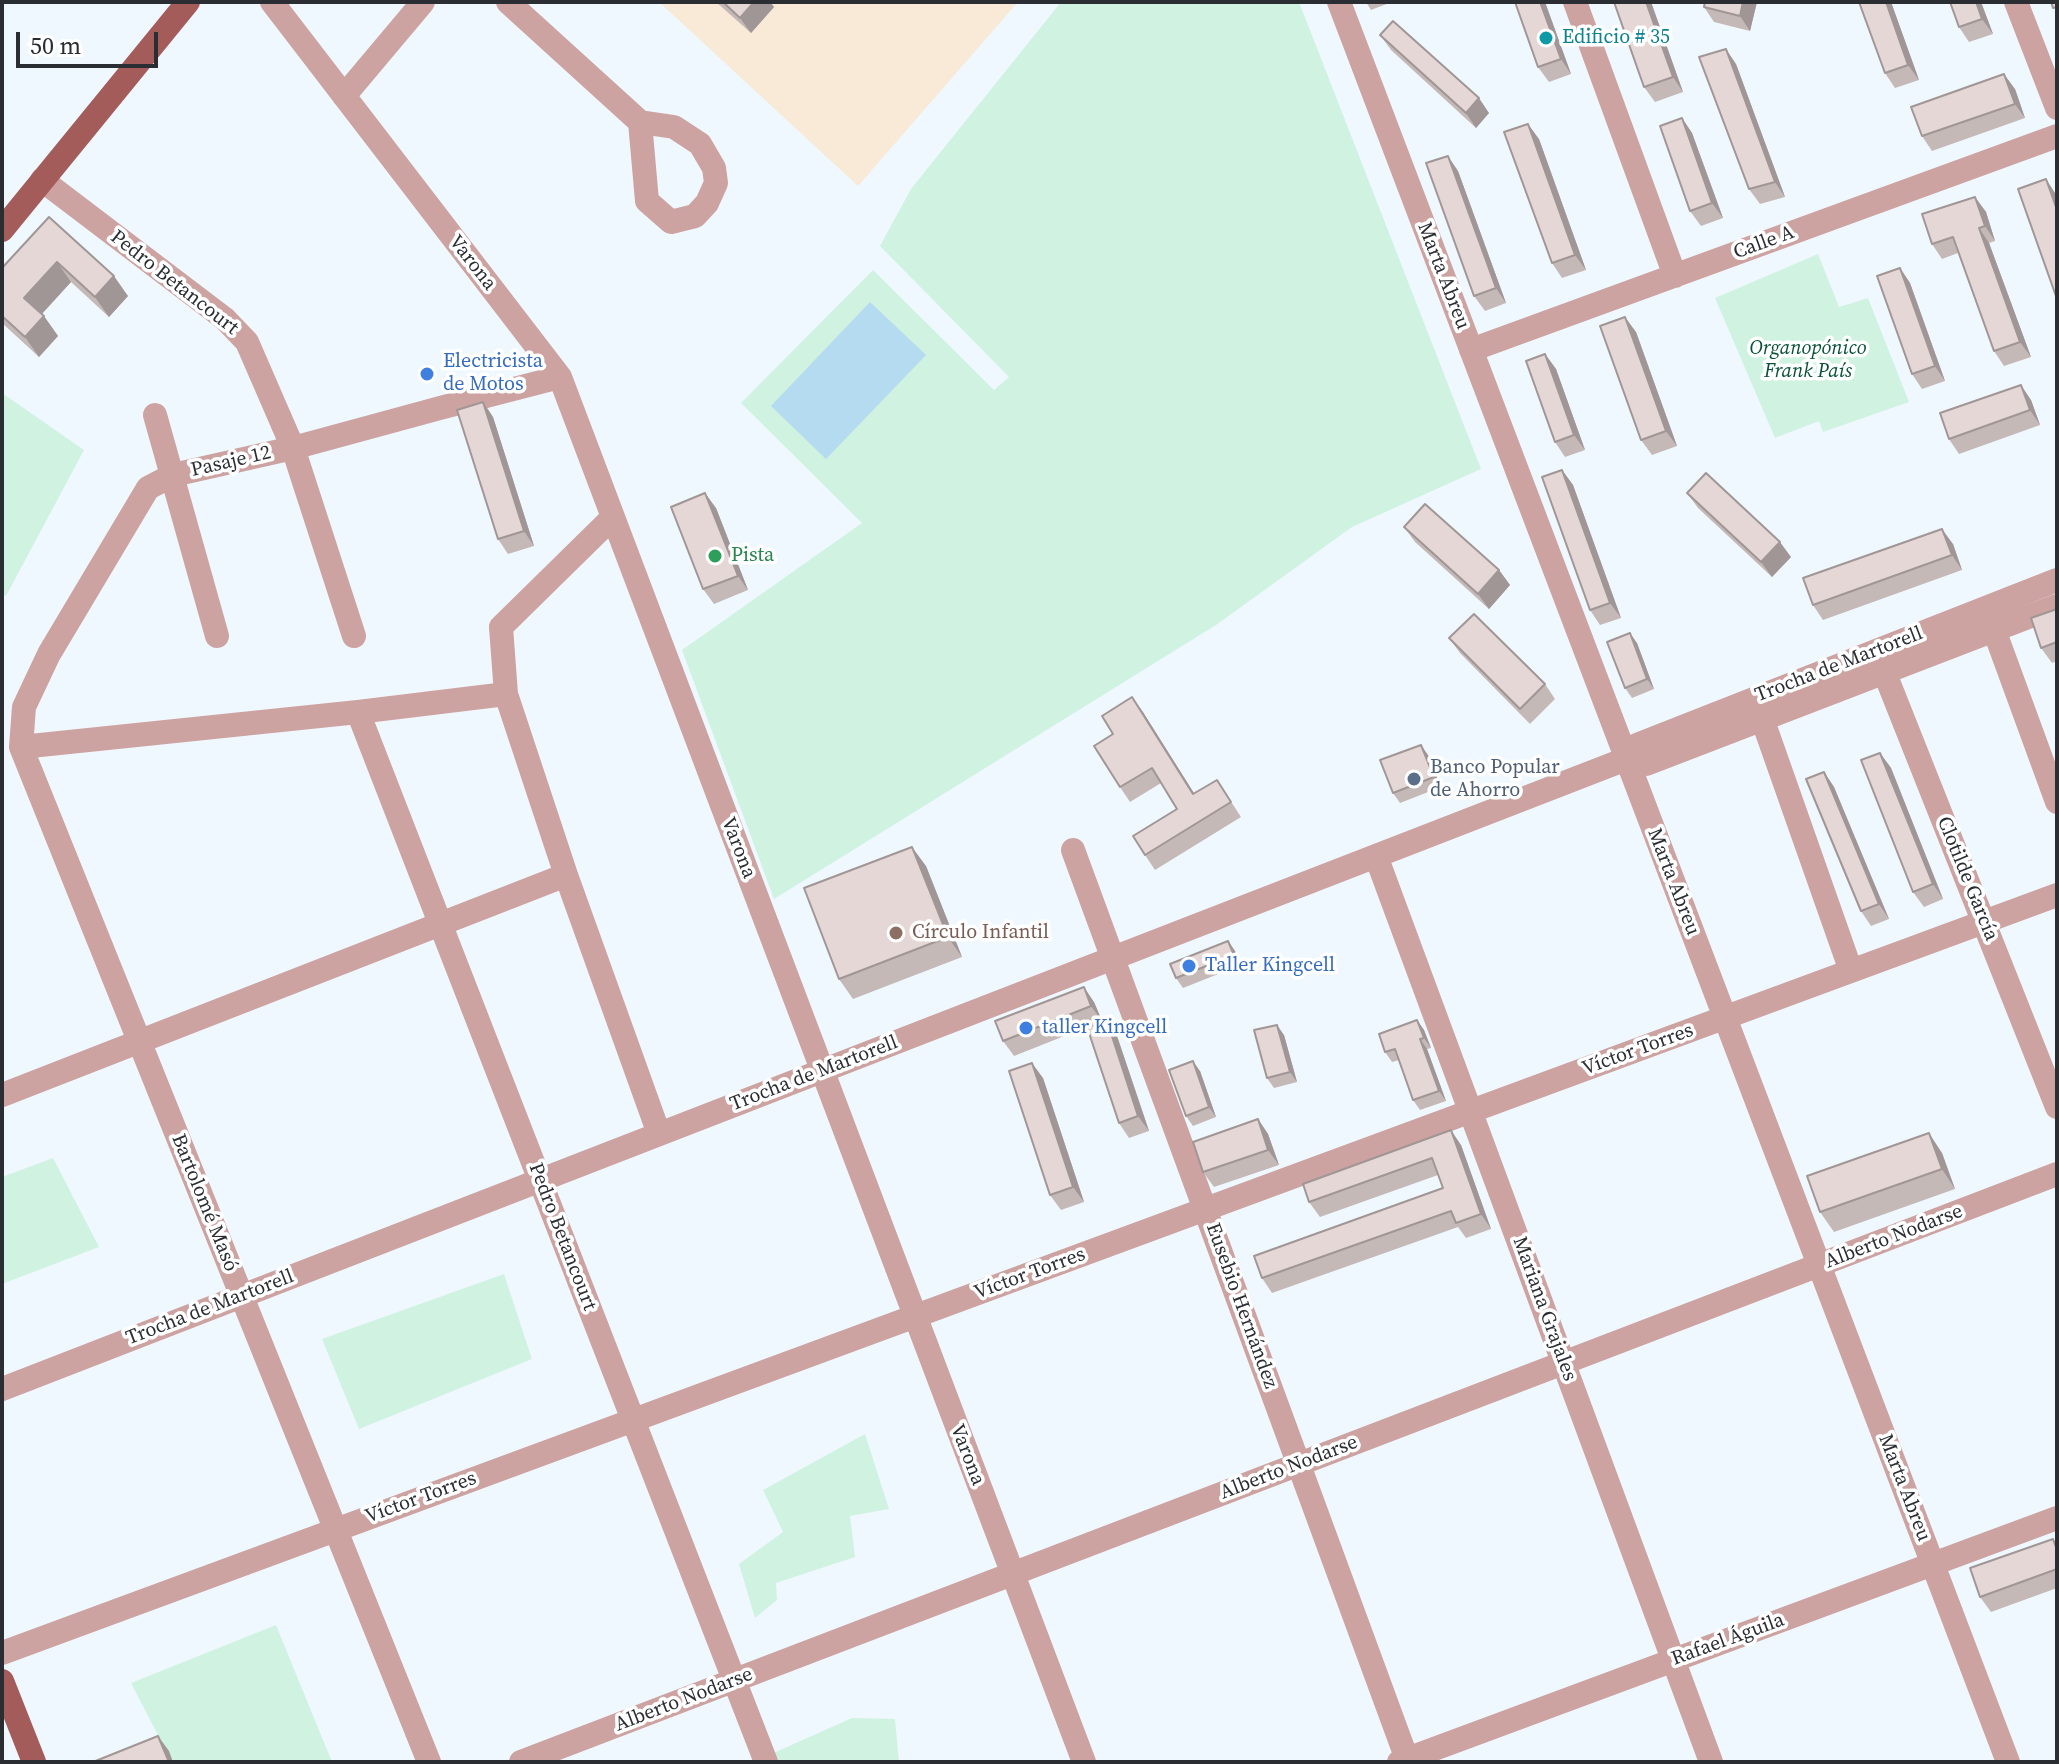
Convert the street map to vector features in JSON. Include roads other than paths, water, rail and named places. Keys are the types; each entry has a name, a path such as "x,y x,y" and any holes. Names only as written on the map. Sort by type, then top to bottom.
{"main road":[{"path":"2,230 188,2"},
{"path":"2,1681 34,1762"}],"street":[{"name":"Varona","path":"272,2 560,377 1084,1762"},
{"path":"344,96 423,2"},
{"path":"508,2 640,122"},
{"name":"Marta Abreu","path":"1339,2 2008,1762"},
{"path":"1575,2 1675,276"},
{"path":"2016,2 2057,108"},
{"name":"Calle A","path":"1471,350 2057,136"},
{"name":"Pedro Betancourt","path":"42,180 225,319 247,342 293,448 354,636"},
{"name":"Pasaje 12","path":"13,703 49,654 148,488 173,475 293,448 560,377"},
{"path":"155,415 217,636"},
{"path":"613,517 501,627 506,694 566,875 659,1134"},
{"name":"Trocha de Martorell","path":"2,1389 1626,759 1646,764 1759,709 1990,619 2057,580"},
{"name":"Trocha de Martorell","path":"1990,619 2057,606"},
{"path":"1990,619 2057,802"},
{"name":"Clotilde García","path":"1881,661 2057,1107"},
{"path":"21,747 506,694"},
{"name":"Bartolomé Masó","path":"13,703 21,747 429,1762"},
{"path":"1759,709 1851,971"},
{"name":"Pedro Betancourt","path":"358,712 766,1762"},
{"name":"Eusebio Hernández","path":"1073,850 1405,1761"},
{"name":"Mariana Grajales","path":"1376,856 1711,1762"},
{"path":"2,1095 566,875"},
{"name":"Víctor Torres","path":"2,1653 2057,895"},
{"name":"Alberto Nodarse","path":"521,1762 2057,1174"},
{"name":"Rafael Águila","path":"1405,1761 2057,1518"}],"water":[{"path":"870,302 926,355 826,459 771,406"}],"place":[{"name":"Edificio # 35","path":"1546,38"},
{"name":"Electricista de Motos","path":"427,374"},
{"name":"Pista","path":"715,556"},
{"name":"Banco Popular de Ahorro","path":"1414,779"},
{"name":"Círculo Infantil","path":"896,933"},
{"name":"Taller Kingcell","path":"1189,966"},
{"name":"taller Kingcell","path":"1026,1028"}],"park label":[{"name":"Organopónico Frank País","path":"1808,360"}]}
